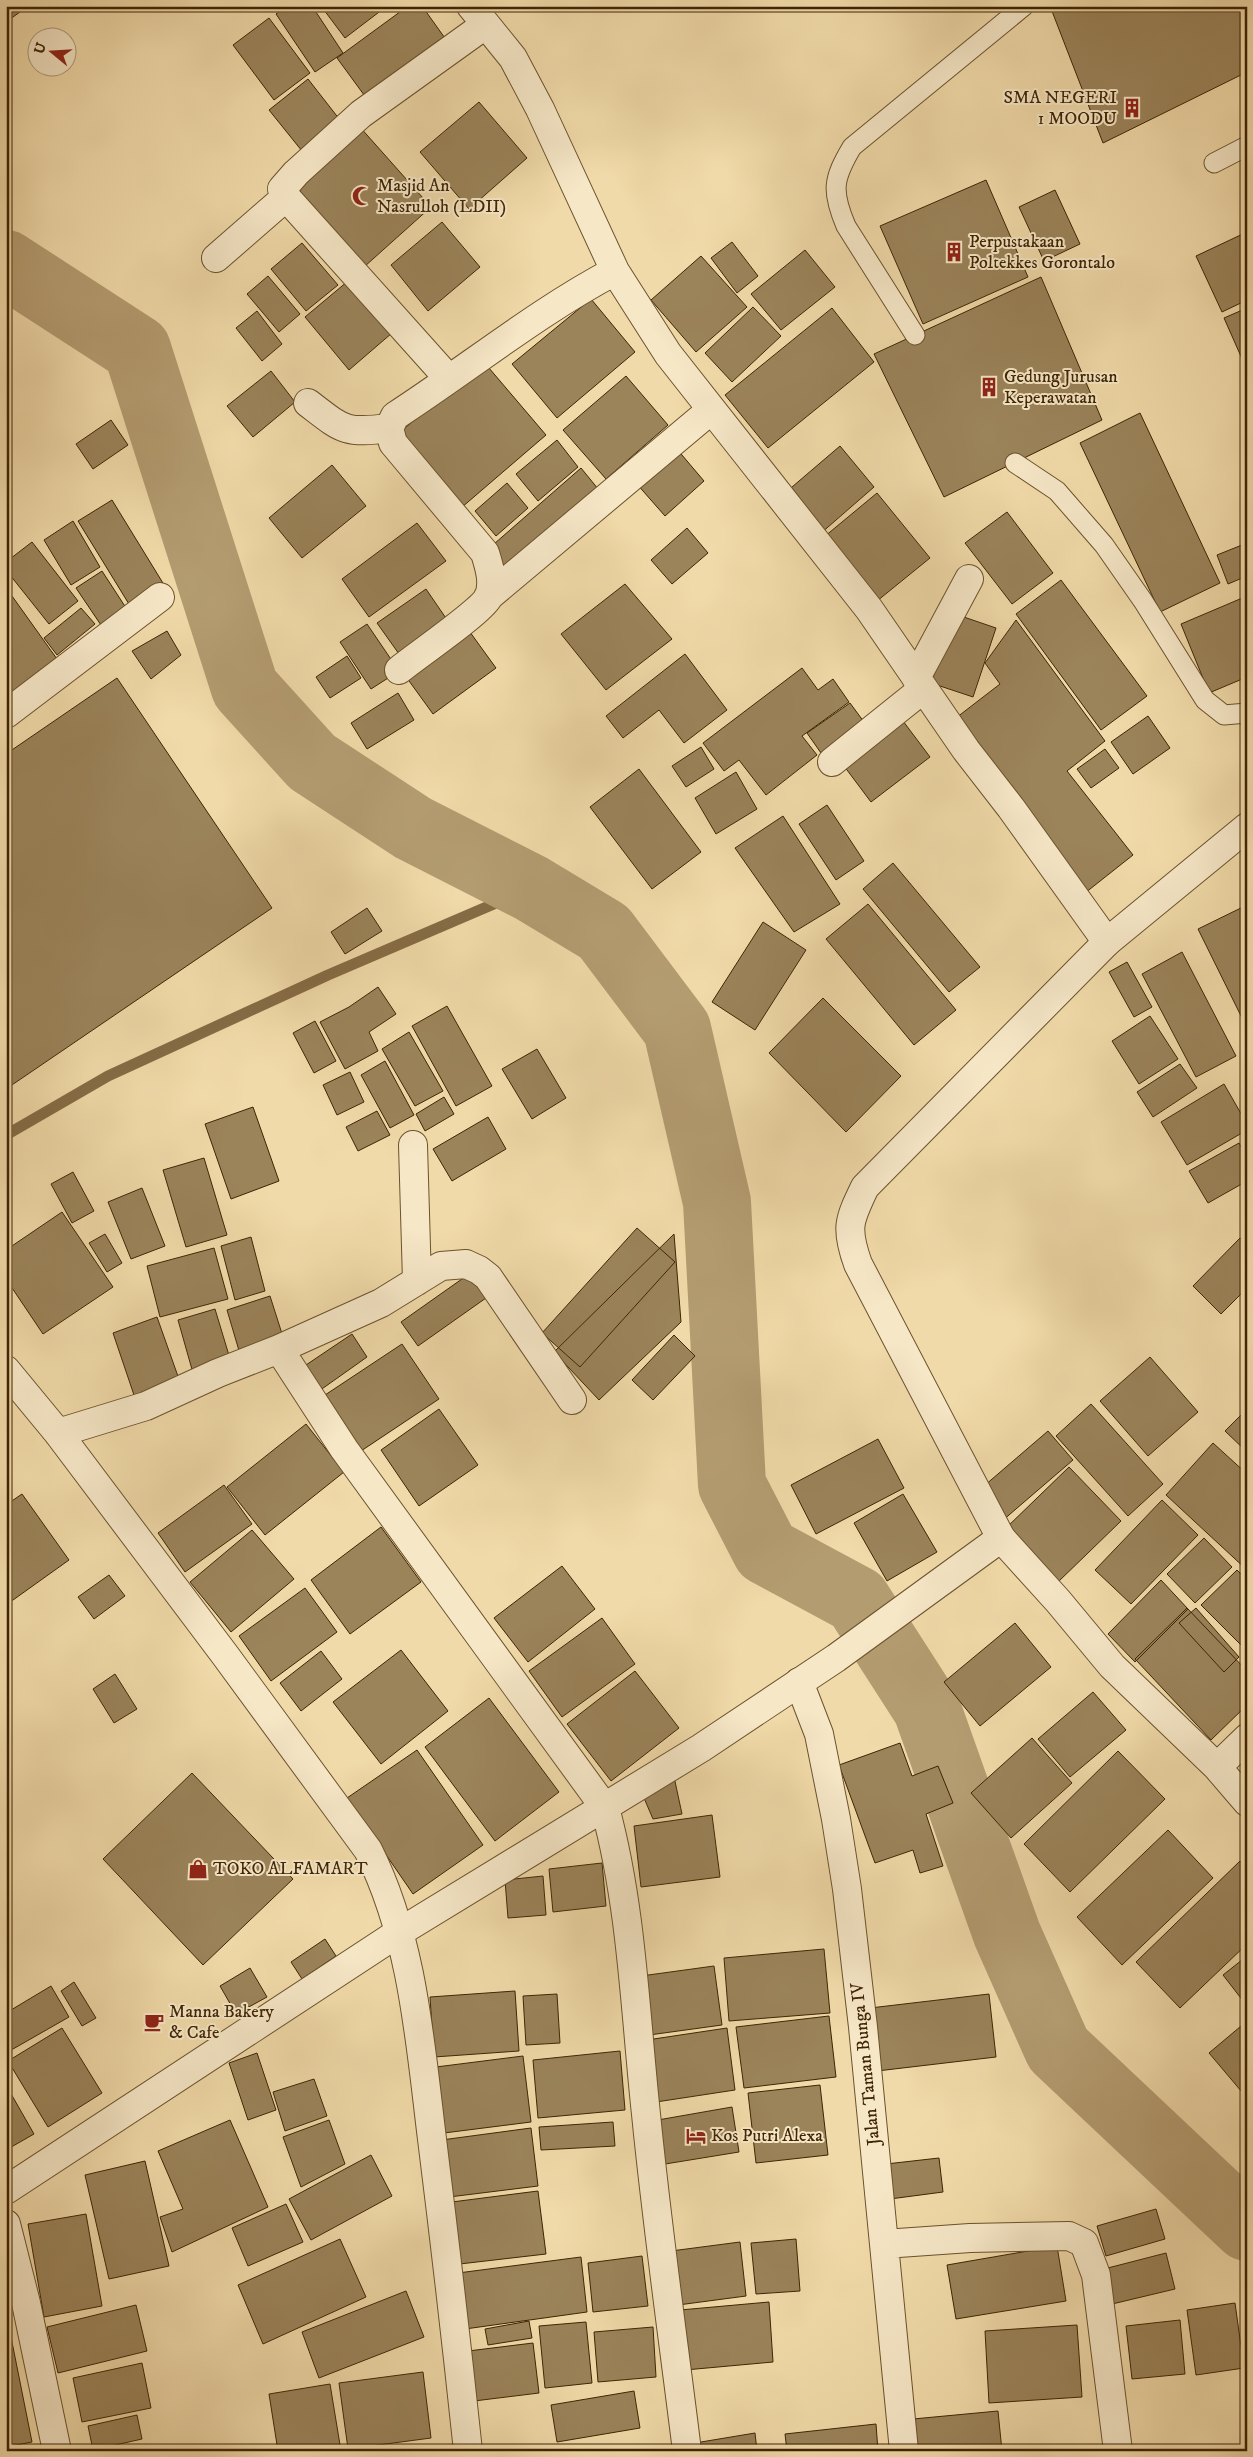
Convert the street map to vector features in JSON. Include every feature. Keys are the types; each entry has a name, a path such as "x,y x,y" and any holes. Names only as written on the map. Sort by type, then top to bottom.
{"street":[{"path":"449,379 282,192 284,185 361,114 478,16 513,58 540,109 615,271 668,354 869,609 920,683 1107,942"},
{"path":"216,258 286,197"},
{"path":"488,597 491,574 485,553 393,443 389,428 395,416 504,339 574,292 615,271"},
{"path":"308,403 340,427 361,432 389,428"},
{"path":"399,670 476,611 488,597 711,410"},
{"path":"832,762 920,683 969,579"},
{"path":"6,714 160,597"},
{"path":"1247,827 1107,942 865,1187 850,1217 851,1245 858,1264 1001,1538 1058,1601 1112,1666 1217,1768 1247,1802"},
{"path":"413,1145 417,1281"},
{"path":"58,1434 146,1406 218,1373 279,1349 381,1303 440,1266 466,1264 479,1270 488,1278 572,1400"},
{"path":"279,1349 344,1449 605,1808 616,1850 626,1913 649,2149 687,2451"},
{"path":"6,1370 58,1434 231,1663 368,1850 388,1894 410,1976 421,2050 468,2451"},
{"path":"6,2190 398,1933 701,1748 836,1658 1001,1538"},
{"name":"Jalan Taman Bunga IV","path":"799,1682 819,1734 838,1828 863,2027 904,2451"},
{"path":"1217,1768 1247,1738"},
{"path":"6,2224 26,2303 57,2451"},
{"path":"884,2244 970,2238 1069,2236 1075,2237 1084,2243 1092,2259 1096,2275 1118,2451"}],"lane":[{"path":"914,335 846,226 840,211 836,189 838,170 852,147 1024,6"},
{"path":"1214,163 1247,146"},
{"path":"1015,462 1057,491 1104,546 1144,601 1205,700 1224,715 1247,713"}],"building":[{"path":"6,6 26,6 27,7 6,22"},
{"path":"287,6 312,6 343,53 315,72 276,14"},
{"path":"321,6 387,6 345,38"},
{"path":"408,6 422,6 447,41 367,99 337,58"},
{"name":"SMA NEGERI 1 MOODU","path":"1050,6 1247,6 1247,72 1103,143"},
{"path":"269,18 310,73 274,100 233,45"},
{"path":"308,79 340,120 302,151 269,110"},
{"path":"479,102 527,158 469,209 420,152"},
{"name":"Masjid An Nasrulloh (LDII)","path":"359,126 431,207 364,267 293,186"},
{"name":"Perpustakaan Poltekkes Gorontalo","path":"986,180 1028,277 923,324 880,226"},
{"path":"1055,190 1080,244 1044,261 1019,207"},
{"path":"442,222 480,267 428,311 391,265"},
{"path":"1247,232 1247,300 1222,312 1196,256"},
{"path":"732,242 758,276 737,293 711,258"},
{"path":"302,243 338,285 306,311 271,269"},
{"path":"805,250 835,287 781,330 751,294"},
{"path":"701,256 747,307 696,352 651,300"},
{"path":"268,276 300,314 279,332 247,294"},
{"name":"Gedung Jurusan Keperawatan","path":"1041,277 1102,420 944,497 874,354"},
{"path":"348,281 392,333 349,370 305,317"},
{"path":"591,299 635,352 557,418 512,364"},
{"path":"753,307 781,336 732,382 705,353"},
{"path":"832,308 874,362 768,448 725,395"},
{"path":"1247,308 1247,370 1224,318"},
{"path":"257,311 282,344 262,361 236,328"},
{"path":"483,361 546,435 461,508 398,434"},
{"path":"271,371 295,402 253,437 227,406"},
{"path":"626,376 668,425 606,479 563,430"},
{"path":"1140,413 1220,583 1160,612 1080,443"},
{"path":"111,420 128,445 93,469 76,444"},
{"path":"557,440 578,467 538,501 516,474"},
{"path":"840,446 874,487 820,534 785,493"},
{"path":"676,448 704,481 665,516 636,483"},
{"path":"332,465 366,506 302,558 269,518"},
{"path":"581,468 603,495 505,576 486,551"},
{"path":"507,483 528,508 496,536 475,511"},
{"path":"877,493 930,558 877,601 824,537"},
{"path":"112,500 166,588 132,609 78,521"},
{"path":"1007,512 1053,573 1012,604 965,543"},
{"path":"73,521 100,567 71,585 44,540"},
{"path":"417,523 446,561 369,617 342,579"},
{"path":"687,528 708,553 672,584 651,560"},
{"path":"32,542 78,601 49,624 6,570 6,562"},
{"path":"1247,543 1247,576 1228,584 1217,555"},
{"path":"102,571 130,614 105,631 76,588"},
{"path":"1061,580 1147,696 1101,730 1016,614"},
{"path":"625,584 672,639 606,690 561,634"},
{"path":"7,589 62,666 16,699 6,686"},
{"path":"426,589 452,627 404,661 377,623"},
{"path":"1247,596 1247,677 1209,693 1181,624"},
{"path":"81,608 95,624 57,655 44,638"},
{"path":"955,614 996,628 973,697 931,683"},
{"path":"1016,620 1105,741 1067,771 1133,855 1085,893 952,721 1000,684 985,663"},
{"path":"367,624 399,671 371,689 340,642"},
{"path":"467,628 496,668 433,714 404,674"},
{"path":"167,631 181,655 151,679 132,651"},
{"path":"685,654 727,710 684,743 659,710 623,738 606,716"},
{"path":"347,656 361,678 330,698 316,677"},
{"path":"802,668 818,690 833,679 849,702 802,736 817,755 766,795 739,760 724,771 703,743"},
{"path":"117,678 272,908 6,1089 6,754"},
{"path":"398,693 414,720 367,749 351,723"},
{"path":"850,703 864,722 821,753 807,733"},
{"path":"1148,716 1170,748 1133,774 1111,742"},
{"path":"900,717 930,757 871,802 841,762"},
{"path":"701,747 714,769 686,787 672,766"},
{"path":"1105,749 1119,768 1091,788 1077,769"},
{"path":"639,769 701,852 652,889 590,807"},
{"path":"736,772 757,809 716,834 695,798"},
{"path":"827,805 864,861 836,880 799,824"},
{"path":"783,816 840,904 794,932 735,848"},
{"path":"893,863 980,967 949,992 863,889"},
{"path":"868,904 956,1010 914,1045 826,939"},
{"path":"1247,905 1247,1028 1198,929"},
{"path":"367,908 382,931 345,954 331,932"},
{"path":"763,922 806,950 755,1030 712,1002"},
{"path":"1182,952 1236,1056 1196,1077 1142,974"},
{"path":"1127,962 1152,1007 1134,1017 1109,972"},
{"path":"378,987 396,1014 369,1032 378,1051 345,1069 320,1022 349,1007"},
{"path":"823,998 901,1076 846,1132 769,1053"},
{"path":"447,1006 492,1086 456,1106 412,1026"},
{"path":"1150,1016 1178,1059 1139,1084 1112,1041"},
{"path":"315,1021 336,1061 314,1073 293,1033"},
{"path":"409,1032 443,1091 415,1106 382,1049"},
{"path":"537,1049 566,1098 532,1119 502,1069"},
{"path":"385,1061 414,1115 390,1128 361,1075"},
{"path":"1180,1064 1197,1088 1153,1117 1137,1092"},
{"path":"350,1072 364,1102 337,1115 323,1085"},
{"path":"1224,1084 1247,1124 1247,1130 1187,1165 1161,1122"},
{"path":"444,1097 454,1114 425,1131 416,1114"},
{"path":"253,1107 279,1181 231,1199 205,1124"},
{"path":"377,1111 390,1135 358,1151 346,1127"},
{"path":"488,1117 506,1149 452,1181 433,1149"},
{"path":"1239,1143 1247,1157 1247,1181 1208,1203 1189,1171"},
{"path":"204,1158 227,1235 186,1247 163,1170"},
{"path":"73,1172 94,1211 72,1223 51,1184"},
{"path":"142,1188 165,1246 131,1259 108,1202"},
{"path":"62,1212 113,1287 43,1334 6,1279 6,1250"},
{"path":"637,1228 675,1262 580,1367 542,1333"},
{"path":"105,1234 122,1263 107,1272 89,1243"},
{"path":"674,1234 681,1322 599,1400 554,1352"},
{"path":"251,1237 265,1291 235,1300 221,1246"},
{"path":"1240,1238 1247,1245 1247,1288 1221,1314 1193,1286"},
{"path":"214,1248 228,1299 160,1317 147,1266"},
{"path":"469,1274 486,1298 418,1346 401,1322"},
{"path":"270,1296 284,1340 240,1354 227,1310"},
{"path":"215,1309 231,1362 193,1373 178,1320"},
{"path":"157,1317 180,1382 135,1398 113,1333"},
{"path":"352,1334 367,1357 319,1391 303,1367"},
{"path":"674,1335 695,1356 653,1400 632,1380"},
{"path":"402,1344 439,1399 358,1453 322,1397"},
{"path":"1150,1357 1198,1412 1148,1456 1100,1401"},
{"path":"1091,1404 1163,1484 1128,1516 1056,1436"},
{"path":"439,1409 478,1465 419,1506 381,1450"},
{"path":"1247,1409 1247,1452 1225,1431"},
{"path":"306,1424 344,1472 265,1535 227,1487"},
{"path":"1048,1431 1073,1460 1002,1521 977,1492"},
{"path":"878,1439 904,1488 816,1534 791,1485"},
{"path":"1213,1443 1247,1474 1247,1570 1166,1495"},
{"path":"1069,1467 1121,1521 1057,1583 1005,1529"},
{"path":"224,1485 252,1524 185,1572 158,1533"},
{"path":"22,1494 69,1560 6,1605 6,1505"},
{"path":"903,1494 937,1552 887,1581 854,1523"},
{"path":"1162,1500 1198,1535 1131,1604 1095,1570"},
{"path":"381,1527 421,1582 350,1634 311,1580"},
{"path":"252,1530 294,1579 231,1632 190,1582"},
{"path":"1204,1538 1232,1567 1195,1603 1167,1574"},
{"path":"562,1566 595,1609 528,1662 494,1618"},
{"path":"1237,1570 1247,1580 1247,1651 1201,1605"},
{"path":"109,1575 125,1596 94,1619 78,1597"},
{"path":"1161,1580 1188,1609 1135,1662 1108,1634"},
{"path":"305,1588 337,1632 271,1681 239,1636"},
{"path":"1187,1608 1247,1671 1247,1705 1211,1740 1135,1659"},
{"path":"1196,1608 1239,1657 1224,1672 1179,1623"},
{"path":"602,1618 635,1664 562,1717 529,1671"},
{"path":"1015,1623 1051,1667 980,1726 944,1682"},
{"path":"401,1650 448,1711 381,1764 333,1702"},
{"path":"321,1651 342,1679 301,1711 280,1683"},
{"path":"635,1671 679,1728 611,1781 567,1724"},
{"path":"115,1674 137,1709 114,1723 93,1689"},
{"path":"1093,1692 1126,1730 1070,1777 1038,1739"},
{"path":"489,1698 559,1792 495,1841 425,1747"},
{"path":"1032,1738 1072,1783 1011,1838 971,1793"},
{"path":"900,1743 912,1776 938,1766 953,1803 926,1814 943,1866 920,1873 913,1850 875,1863 839,1765"},
{"path":"417,1750 483,1845 413,1894 347,1798"},
{"path":"1118,1751 1165,1799 1070,1892 1024,1844"},
{"path":"673,1772 682,1814 653,1819 641,1791"},
{"name":"TOKO ALFAMART","path":"192,1773 293,1879 203,1965 103,1859"},
{"path":"712,1815 720,1877 641,1887 634,1826"},
{"path":"1168,1830 1213,1878 1122,1965 1077,1917"},
{"path":"1240,1861 1247,1868 1247,1944 1180,2008 1136,1962"},
{"path":"602,1863 606,1906 553,1912 549,1869"},
{"path":"543,1876 546,1915 508,1918 505,1880"},
{"path":"325,1939 336,1956 302,1979 291,1962"},
{"path":"824,1949 830,2013 729,2021 724,1958"},
{"path":"1247,1956 1247,2006 1223,1975"},
{"path":"714,1966 722,2025 649,2035 641,1976"},
{"path":"250,1968 267,1997 236,2014 220,1986"},
{"path":"74,1982 96,2018 82,2026 61,1991"},
{"path":"51,1986 69,2017 6,2053 6,2013"},
{"path":"515,1991 519,2051 434,2057 430,1997"},
{"path":"557,1994 560,2043 526,2045 523,1996"},
{"path":"989,1994 996,2057 877,2071 870,2008"},
{"path":"829,2016 836,2077 744,2088 736,2027"},
{"path":"1247,2021 1247,2098 1209,2053"},
{"path":"62,2028 102,2093 48,2127 8,2061"},
{"path":"727,2028 735,2090 656,2102 647,2040"},
{"path":"620,2051 625,2110 538,2118 533,2060"},
{"path":"257,2053 276,2110 248,2120 229,2063"},
{"path":"523,2056 531,2122 436,2134 428,2068"},
{"path":"314,2079 327,2116 285,2131 273,2092"},
{"path":"6,2085 34,2134 6,2150"},
{"path":"820,2085 828,2155 756,2163 748,2093"},
{"name":"Kos Putri Alexa","path":"732,2107 739,2152 659,2165 652,2121"},
{"path":"230,2120 268,2207 172,2252 160,2217 183,2209 158,2151"},
{"path":"329,2120 345,2164 301,2187 283,2137"},
{"path":"613,2122 615,2146 541,2150 539,2127"},
{"path":"531,2128 538,2186 441,2198 434,2141"},
{"path":"371,2155 392,2196 311,2240 289,2199"},
{"path":"939,2158 943,2192 890,2199 886,2164"},
{"path":"145,2161 169,2266 109,2279 85,2175"},
{"path":"538,2191 546,2254 451,2265 444,2203"},
{"path":"286,2204 303,2242 248,2266 232,2228"},
{"path":"1156,2209 1165,2239 1106,2256 1097,2226"},
{"path":"86,2214 102,2306 44,2317 28,2224"},
{"path":"340,2239 366,2297 263,2344 238,2285"},
{"path":"796,2239 800,2291 756,2294 751,2243"},
{"path":"740,2242 746,2296 678,2305 671,2251"},
{"path":"1057,2246 1066,2301 956,2319 947,2265"},
{"path":"1166,2253 1175,2289 1108,2305 1100,2270"},
{"path":"642,2256 648,2306 593,2312 588,2263"},
{"path":"581,2257 587,2312 465,2329 458,2273"},
{"path":"406,2291 424,2337 319,2378 302,2332"},
{"path":"769,2302 773,2362 685,2370 680,2310"},
{"path":"1235,2303 1244,2368 1196,2375 1187,2310"},
{"path":"136,2305 147,2351 58,2373 47,2327"},
{"path":"6,2312 32,2442 6,2447"},
{"path":"1180,2320 1185,2374 1132,2379 1126,2326"},
{"path":"529,2321 532,2338 488,2345 485,2329"},
{"path":"586,2322 592,2383 545,2388 539,2326"},
{"path":"1077,2325 1082,2397 989,2403 985,2331"},
{"path":"653,2327 656,2377 598,2382 594,2332"},
{"path":"533,2343 539,2393 466,2402 460,2352"},
{"path":"142,2363 151,2408 82,2422 73,2378"},
{"path":"423,2372 431,2438 348,2449 339,2383"},
{"path":"330,2384 341,2451 278,2451 269,2394"},
{"path":"634,2391 640,2428 557,2442 551,2405"},
{"path":"998,2411 1002,2451 915,2451 913,2419"},
{"path":"137,2415 142,2439 93,2450 88,2426"},
{"path":"876,2424 878,2451 787,2451 785,2434"},
{"path":"755,2433 757,2451 690,2451 689,2444"},
{"path":"661,2448 662,2451 630,2451"}],"waterway":[{"path":"6,264 137,349 245,688 312,762 413,828 531,888 604,932 677,1029 717,1202 732,1485 766,1551 857,1600 927,1709 1007,1934 1058,2049 1247,2227"},
{"path":"6,1135 108,1076 328,975 531,888"}],"place":[{"name":"SMA NEGERI 1 MOODU","path":"1132,108"},
{"name":"Masjid An Nasrulloh (LDII)","path":"362,196"},
{"name":"Perpustakaan Poltekkes Gorontalo","path":"954,252"},
{"name":"Gedung Jurusan Keperawatan","path":"989,387"},
{"name":"TOKO ALFAMART","path":"198,1869"},
{"name":"Manna Bakery & Cafe","path":"154,2022"},
{"name":"Kos Putri Alexa","path":"696,2136"}]}
